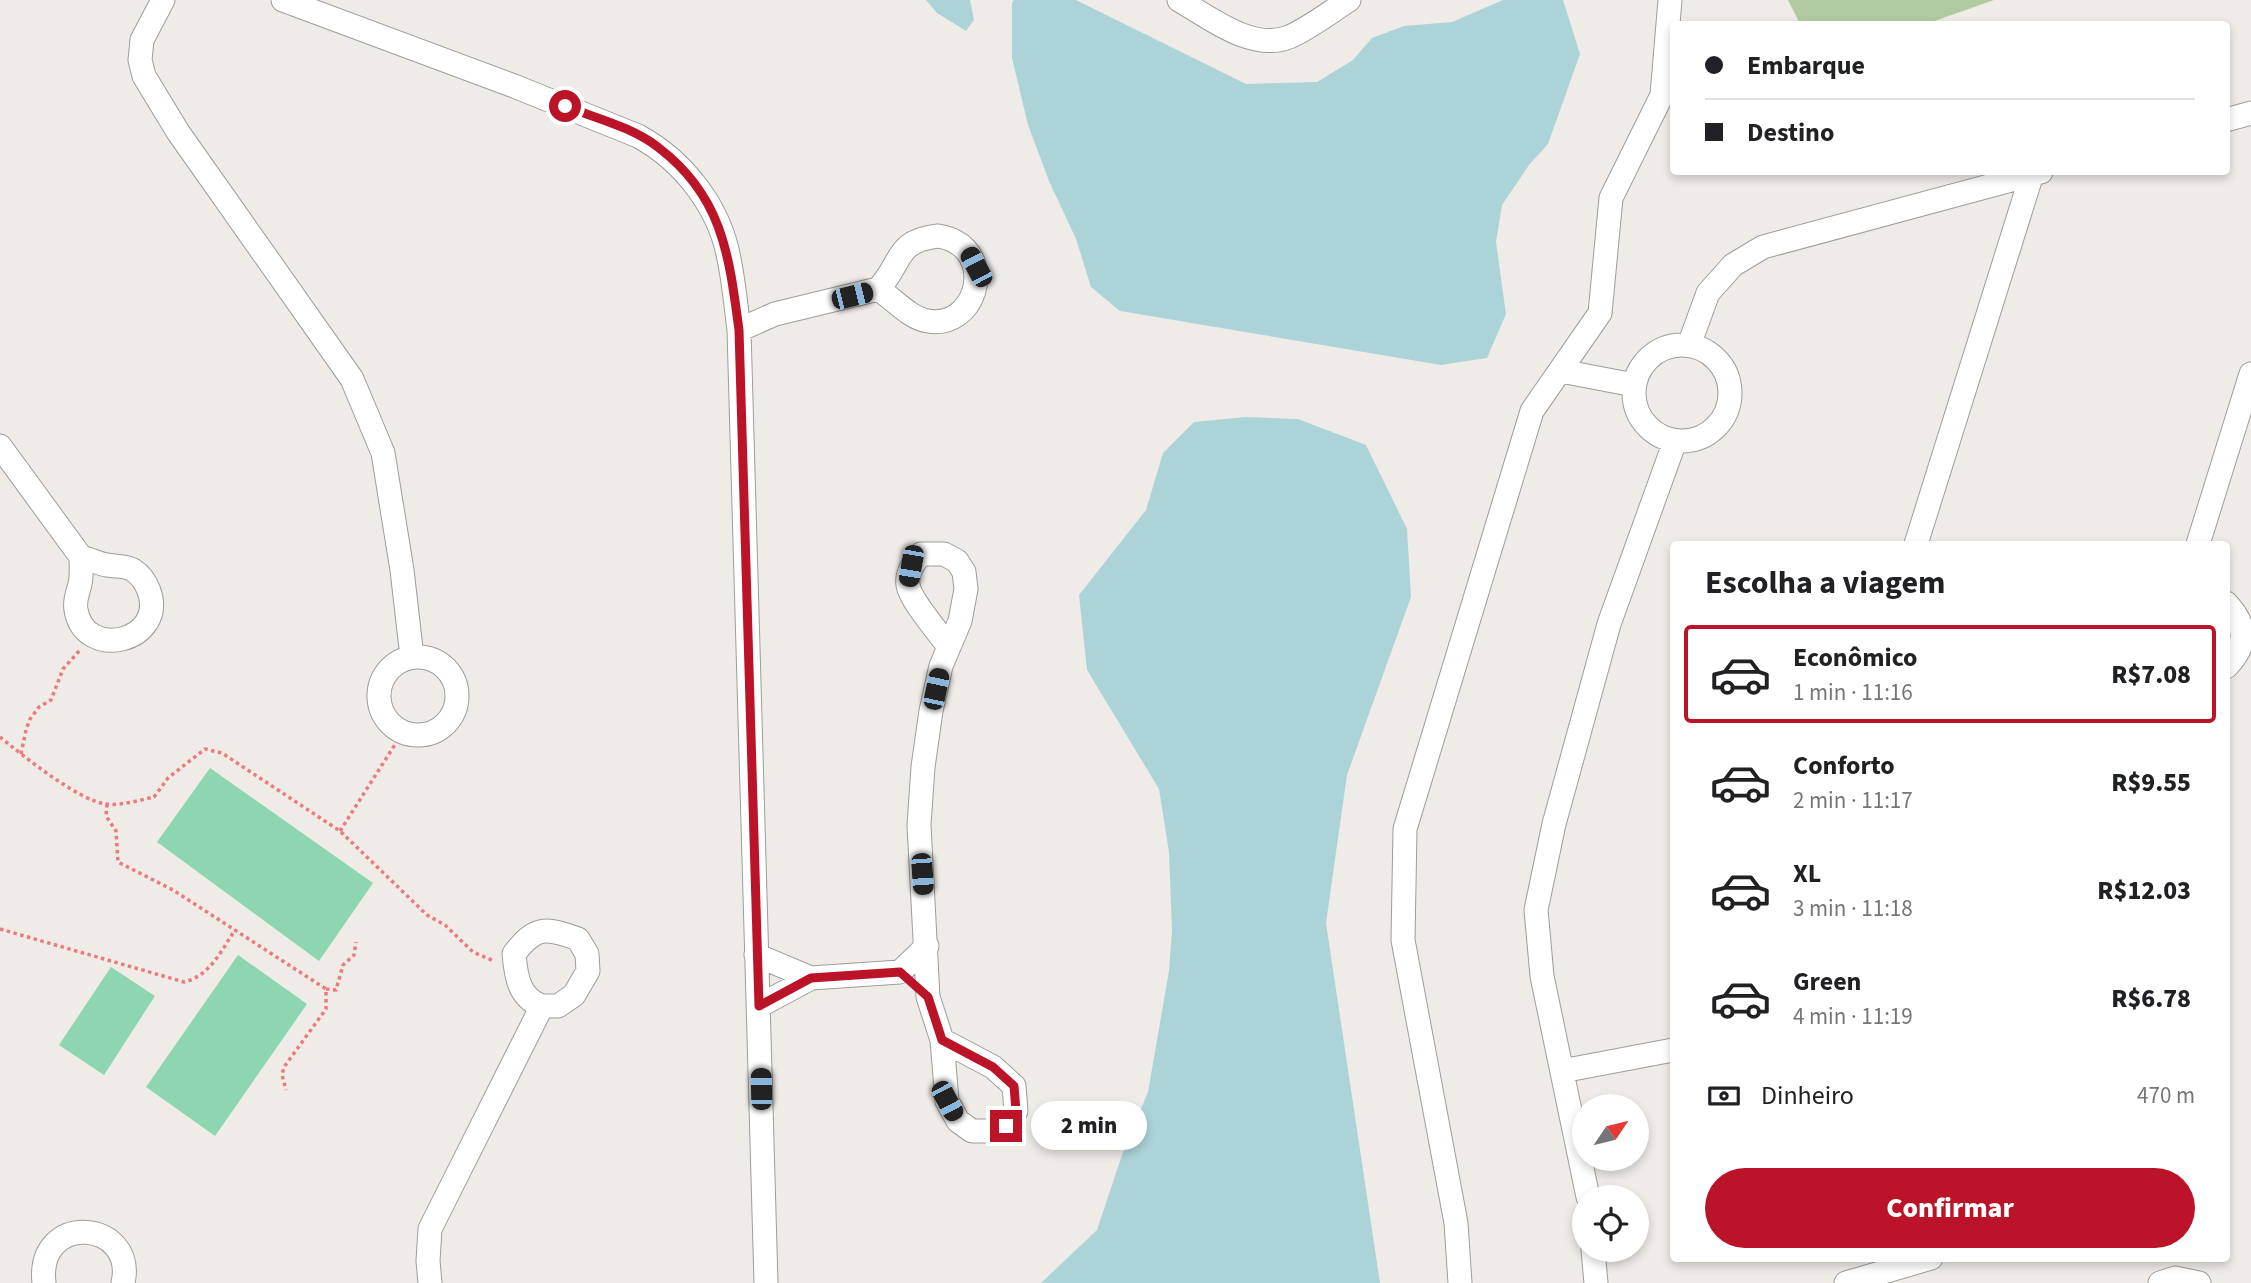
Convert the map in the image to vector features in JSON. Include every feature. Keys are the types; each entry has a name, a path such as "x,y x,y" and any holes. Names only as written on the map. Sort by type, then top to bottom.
{"street":[{"path":"283,0 616,126 658,147 700,191 718,223 729,258 739,330 766,1283"},
{"path":"1179,0 1240,35 1274,40 1287,38 1349,0"},
{"path":"1460,1283 1456,1223 1403,940 1405,829 1532,411 1601,313 1611,198 1662,95 1670,0"},
{"path":"161,1 142,40 140,60 144,76 178,132 352,379 370,417 383,453 402,570 412,657"},
{"path":"2230,119 2251,113"},
{"path":"1689,345 1708,293 1733,265 1763,247 2029,175"},
{"path":"1917,541 2035,175"},
{"path":"739,330 775,314 878,289"},
{"path":"734,296 775,314"},
{"path":"1689,345 1709,353 1723,368 1730,388 1730,399 1723,420 1707,435 1675,441 1655,433 1640,417 1634,385 1643,365 1650,357 1669,347 1689,345"},
{"path":"1561,371 1634,385"},
{"path":"2199,541 2251,374"},
{"path":"1586,1185 1542,976 1536,910 1554,824 1609,624 1675,441"},
{"path":"0,446 81,556 107,565 122,565 136,571 146,583 152,597 151,613 144,627 132,637 118,641 104,640 91,634 82,624 76,611 76,596 81,582 81,556"},
{"path":"2230,607 2237,614 2243,629 2242,643 2230,663"},
{"path":"942,1040 928,997 919,825 931,711 941,666 949,647"},
{"path":"412,657 433,661 450,674 456,687 457,701 453,715 444,726 431,733 417,736 403,732 391,724 383,713 379,699 380,684 387,671 398,662 412,657"},
{"path":"545,929 578,939 587,954 588,971 574,995 558,1006 542,1006 529,1002 521,987 514,954 527,937 545,929"},
{"path":"759,1006 811,978 900,972 927,946"},
{"path":"756,954 811,978"},
{"path":"900,972 928,997"},
{"path":"430,1283 430,1229 542,1006"},
{"path":"1562,1071 1670,1051"},
{"path":"44,1283 42,1270 46,1255 55,1242 68,1234 84,1231 100,1234 113,1243 122,1257 126,1273 123,1283"},
{"path":"1594,1262 1596,1283"},
{"path":"1846,1283 1917,1262"},
{"path":"2160,1283 2175,1278 2199,1283"}],"path":[{"path":"21,754 30,719 39,707 51,700 63,669 91,634"},
{"path":"340,831 403,732"},
{"path":"0,737 69,787 95,801 107,804 155,797 169,778 205,749 222,753 340,831 427,915 445,926 473,952 516,971"},
{"path":"107,804 106,816 116,831 118,862 173,890 326,989 336,990 343,965 354,955 356,942"},
{"path":"0,929 184,982 200,977 208,969 235,930"},
{"path":"286,1090 282,1076 284,1067 326,1009 326,989"}],"green space":[{"path":"1788,0 1994,0 1934,21 1798,21"},
{"path":"210,768 373,883 319,961 157,842"},
{"path":"238,955 307,1004 215,1136 146,1087"},
{"path":"111,967 155,996 104,1075 59,1045"}],"water":[{"path":"926,0 970,0 974,20 966,31 937,13"},
{"path":"1014,0 1076,0 1246,84 1317,82 1353,60 1372,38 1404,26 1452,22 1503,0 1563,0 1580,54 1548,144 1529,165 1502,205 1496,242 1506,314 1487,358 1441,365 1120,311 1091,287 1076,239 1049,181 1028,125 1012,58"},
{"path":"1246,417 1298,419 1366,445 1407,529 1411,597 1347,775 1326,923 1380,1283 1041,1283 1097,1230 1122,1155 1148,1092 1169,971 1172,931 1169,852 1159,789 1087,670 1079,595 1146,510 1163,453 1194,422"}],"route":[{"path":"565,106 616,126 658,147 700,191 718,223 729,258 739,330 759,1006 811,978 900,972 928,997 942,1040 993,1067 1014,1086 1016,1111 1006,1126"}]}
